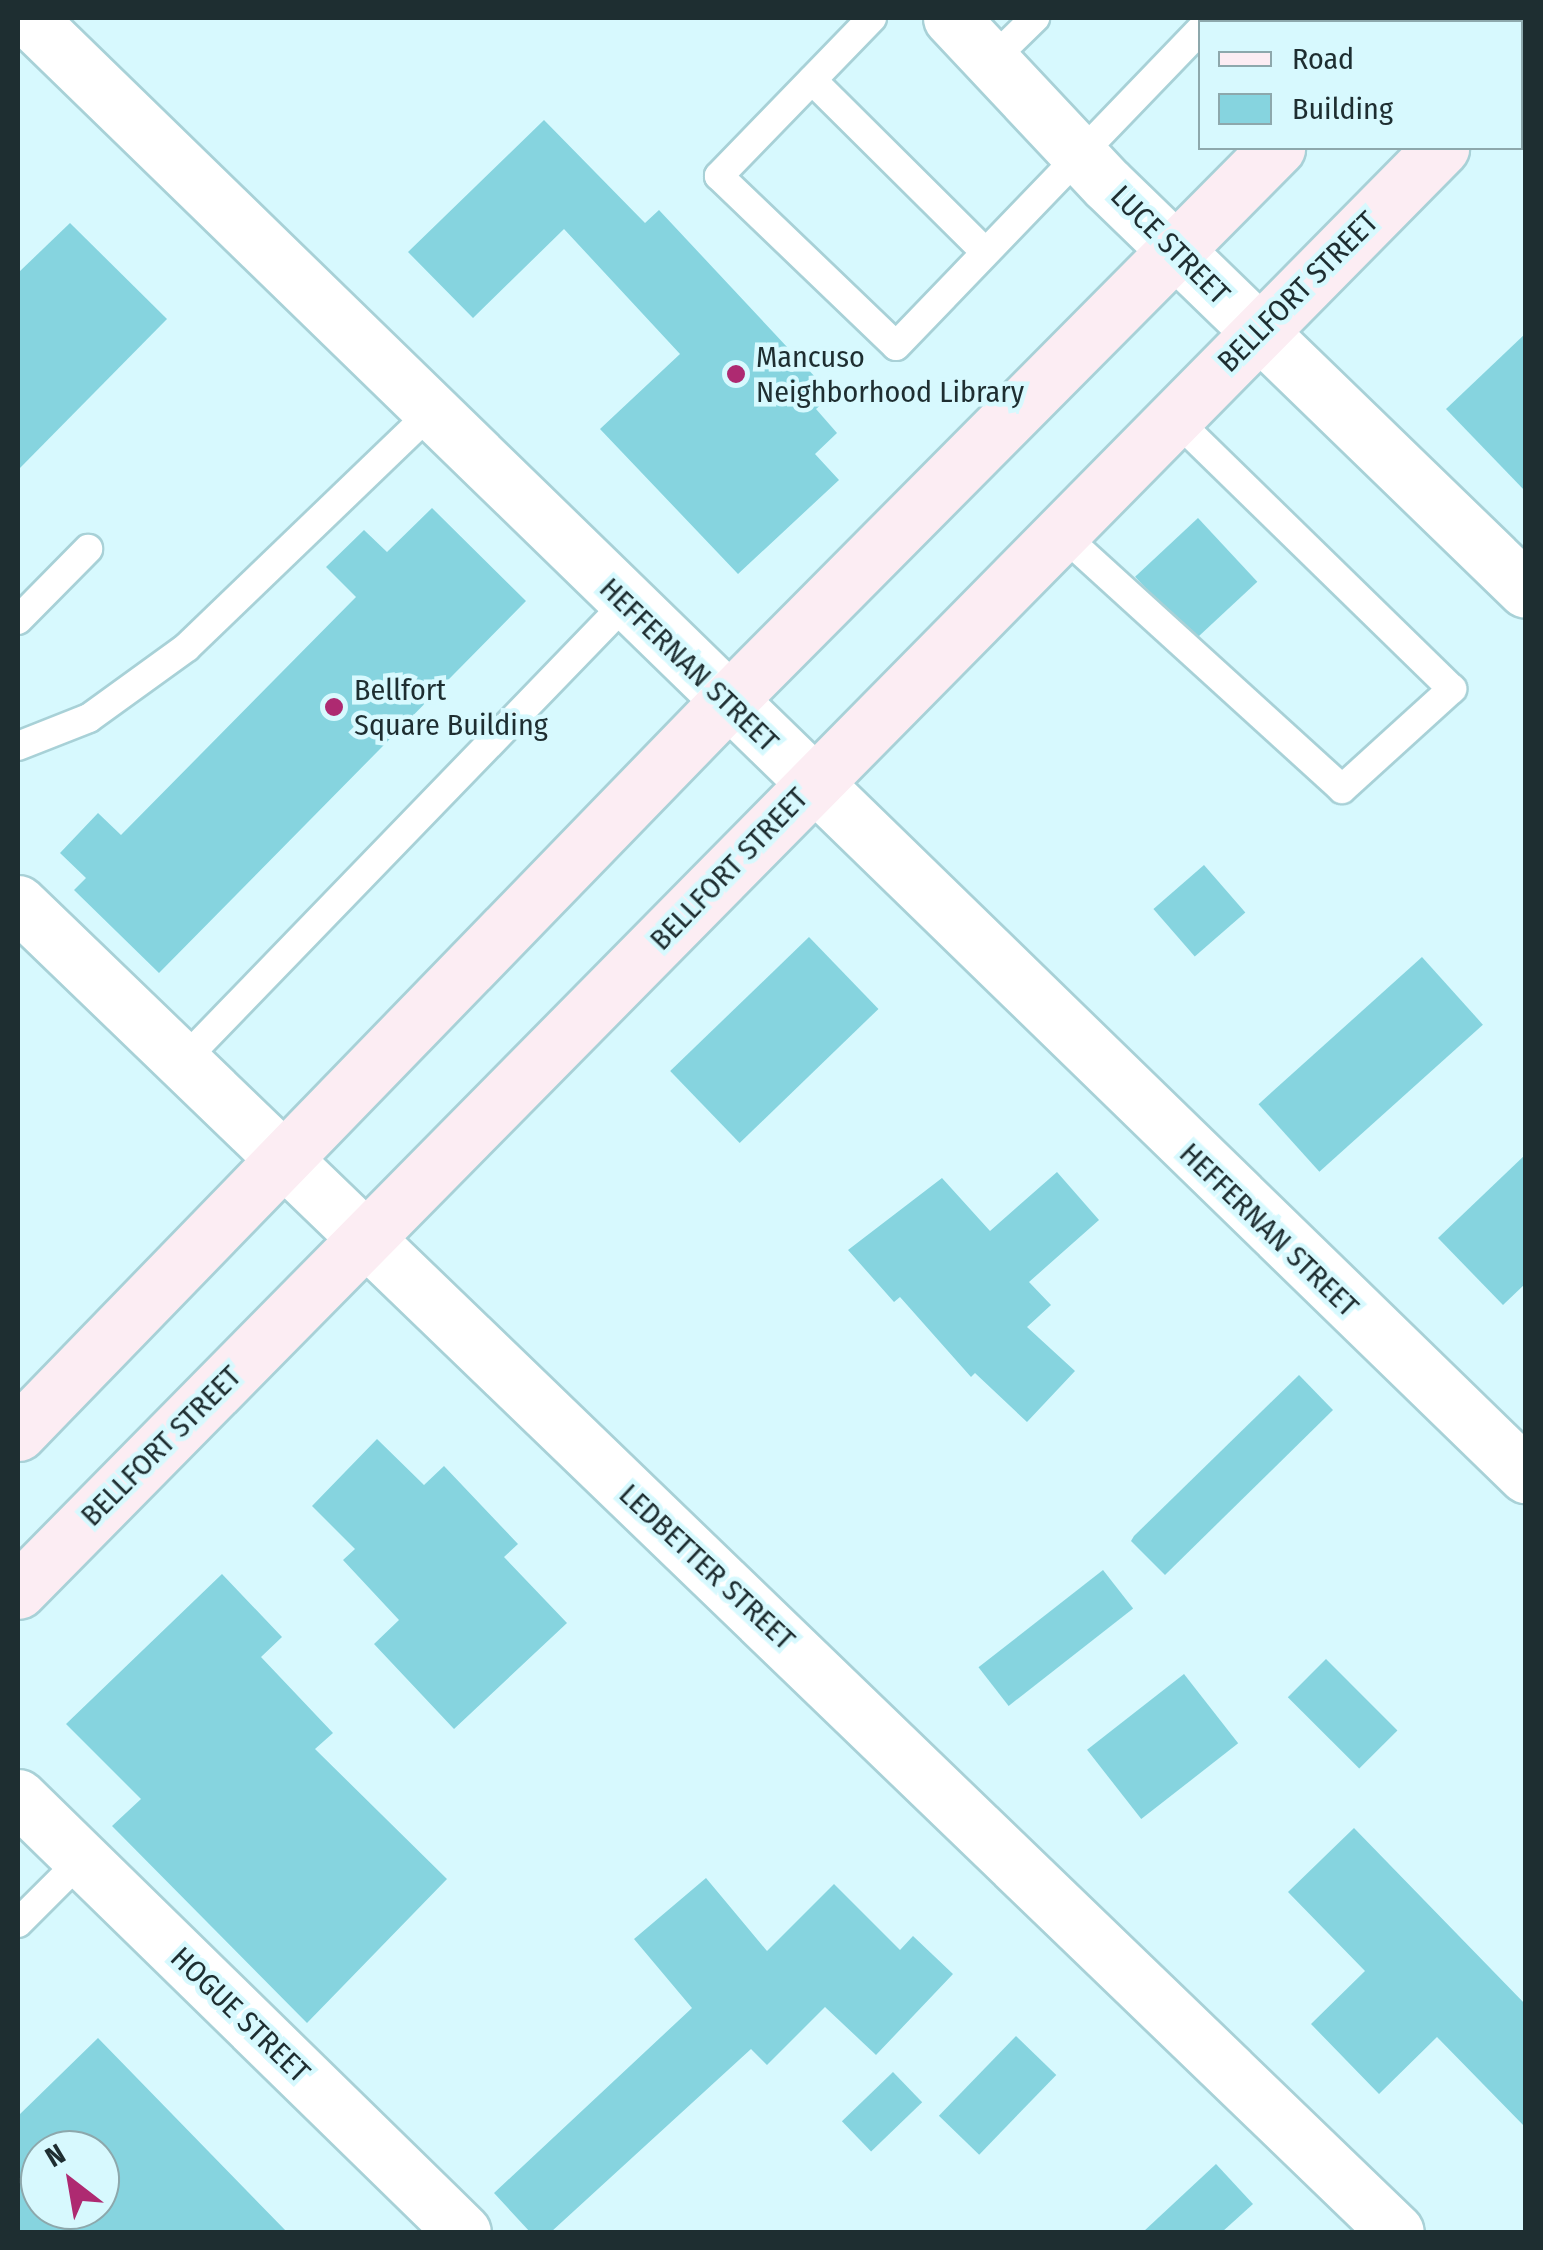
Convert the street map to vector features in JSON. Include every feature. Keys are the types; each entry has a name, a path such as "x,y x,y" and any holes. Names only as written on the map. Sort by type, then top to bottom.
{"main road":[{"path":"18,1434 278,1160 1275,150"},
{"name":"BELLFORT STREET","path":"18,1590 1440,150"}],"street":[{"name":"HEFFERNAN STREET","path":"28,18 812,785 1526,1475"},
{"name":"LUCE STREET","path":"951,18 1258,333 1526,590"},
{"name":"LEDBETTER STREET","path":"18,903 362,1242 839,1691 1396,2232"},
{"name":"HOGUE STREET","path":"18,1797 463,2232"}],"lane":[{"path":"872,18 719,176 896,346 1198,32"},
{"path":"993,59 1034,18"},
{"path":"812,80 985,252"},
{"path":"18,746 89,718 188,647 431,412"},
{"path":"1061,532 1342,788 1452,689 1174,418"},
{"path":"18,620 88,549"},
{"path":"179,1065 626,603"},
{"path":"18,1923 80,1861"}],"building":[{"name":"Mancuso Neighborhood Library","path":"544,120 645,223 659,210 832,395 816,409 837,433 815,454 839,480 738,574 600,429 680,354 564,229 473,318 408,252"},
{"path":"70,223 167,319 18,470 18,273"},
{"path":"1526,333 1526,492 1446,409"},
{"name":"Bellfort Square Building","path":"432,508 526,601 159,973 74,890 86,878 60,853 98,813 121,835 356,597 326,567 364,530 387,552"},
{"path":"1198,518 1257,582 1194,640 1135,577"},
{"path":"1204,865 1245,913 1195,957 1153,909"},
{"path":"809,937 878,1009 740,1143 670,1071"},
{"path":"1422,957 1483,1025 1319,1172 1259,1104"},
{"path":"1526,1154 1526,1283 1503,1305 1438,1238"},
{"path":"1057,1172 1099,1220 1029,1282 1051,1305 1027,1327 1075,1371 1027,1422 975,1373 971,1377 900,1297 894,1302 848,1250 942,1178 990,1231"},
{"path":"1299,1375 1333,1410 1165,1575 1131,1541 1134,1536"},
{"path":"377,1439 424,1485 444,1466 518,1544 504,1557 567,1623 454,1729 374,1644 399,1620 343,1560 355,1549 312,1506"},
{"path":"1103,1570 1133,1609 1009,1706 978,1667"},
{"path":"222,1574 282,1637 261,1657 333,1733 315,1749 447,1879 307,2023 112,1826 141,1799 66,1724"},
{"path":"1326,1659 1397,1730 1359,1769 1288,1697"},
{"path":"1184,1674 1238,1743 1141,1819 1087,1750"},
{"path":"1354,1828 1526,2005 1526,2128 1437,2037 1379,2094 1311,2024 1365,1971 1288,1892"},
{"path":"706,1878 767,1951 834,1884 900,1950 913,1936 953,1974 876,2055 825,2007 767,2065 751,2049 551,2232 530,2232 494,2193 692,2008 634,1939"},
{"path":"1016,2036 1056,2075 979,2155 939,2116"},
{"path":"98,2038 287,2232 18,2232 18,2116"},
{"path":"893,2072 922,2102 871,2152 842,2121"},
{"path":"1216,2164 1253,2204 1222,2232 1143,2232"}],"place":[{"name":"Mancuso Neighborhood Library","path":"736,374"},
{"name":"Bellfort Square Building","path":"334,707"}]}
